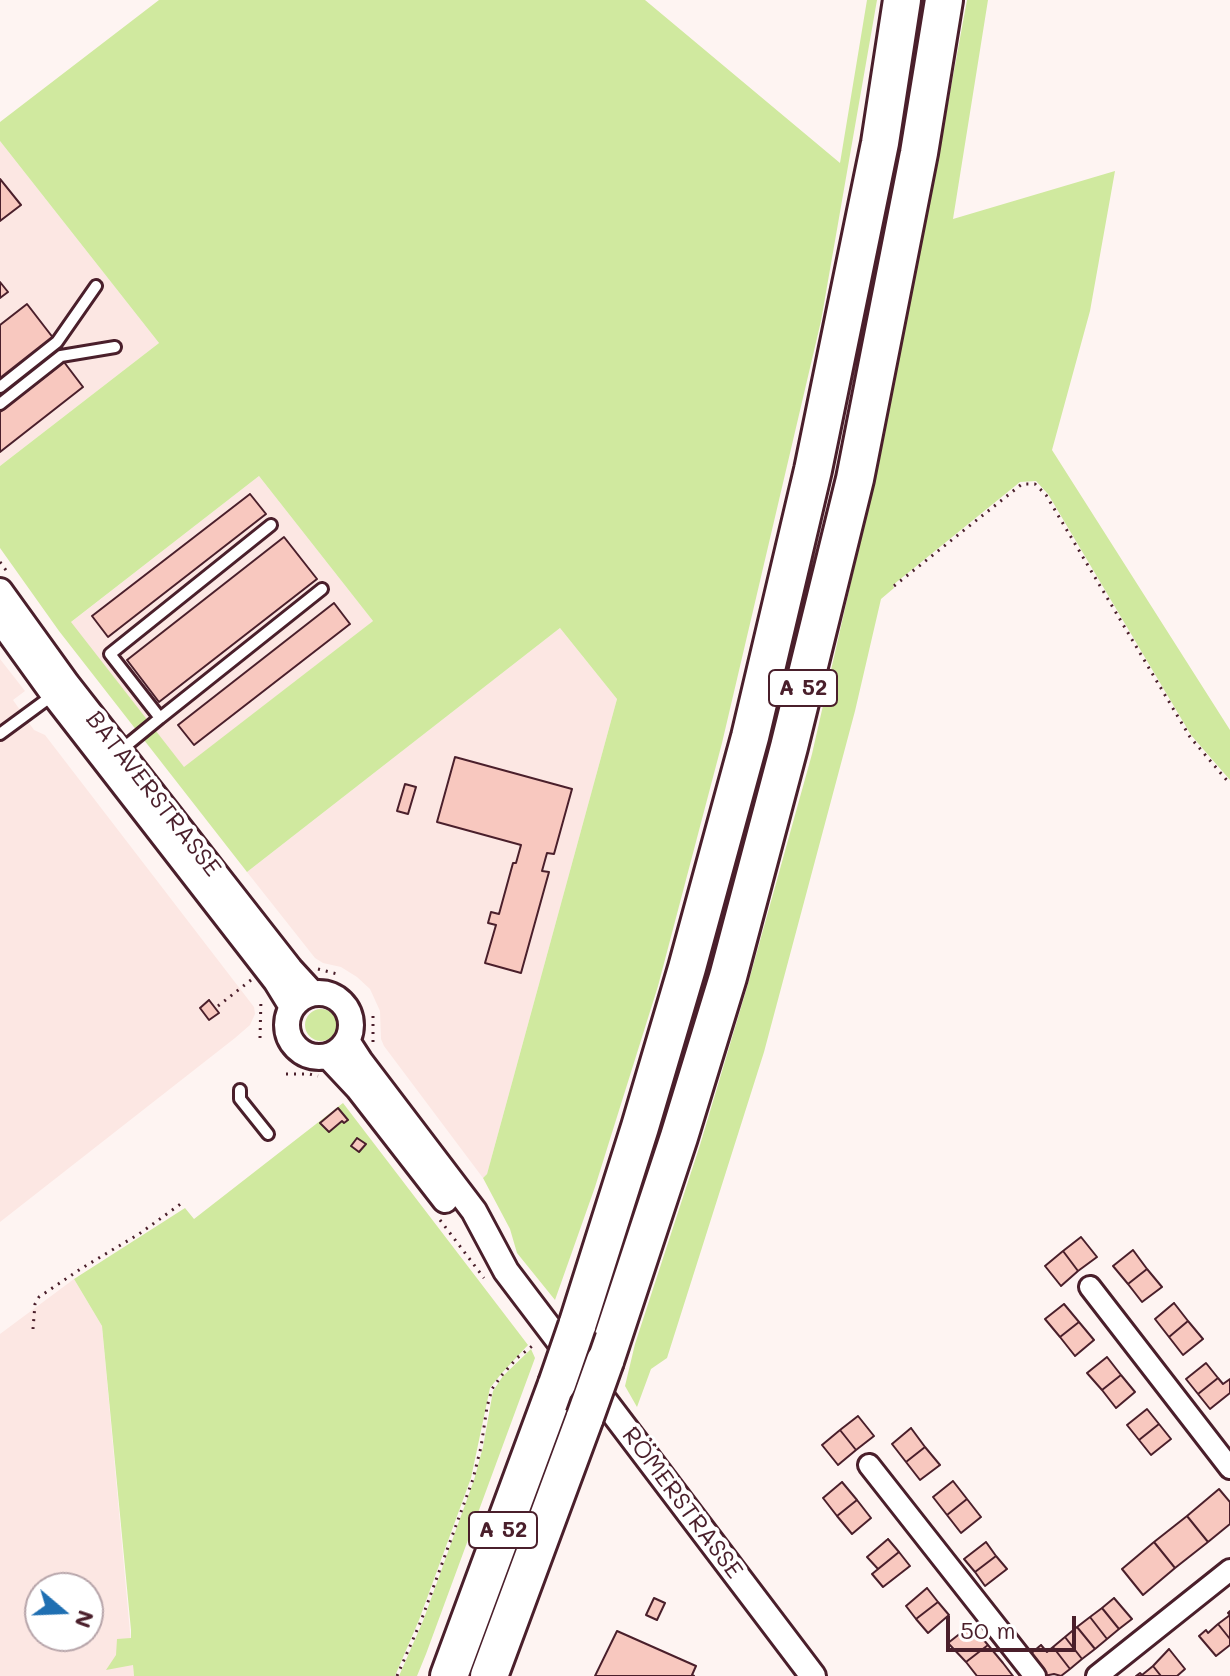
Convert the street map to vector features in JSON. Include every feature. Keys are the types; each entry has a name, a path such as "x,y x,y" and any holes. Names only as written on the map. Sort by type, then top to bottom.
{"highway":[{"name":"A 52","path":"449,1676 557,1384 564,1328 635,1141 750,737 813,470 880,143 902,0"},
{"name":"A 52","path":"489,1676 605,1361 728,977 855,479 919,153 944,0"}],"street":[{"name":"BATAVERSTRASSE","path":"0,591 60,690 276,981 292,1007"},
{"name":"BATAVERSTRASSE","path":"0,620 60,690 119,751 290,969 312,993 324,993 344,1004 350,1016 351,1029 338,1049"},
{"path":"312,993 300,998 292,1007 287,1032 292,1043 313,1057 338,1049 474,1211 506,1271 564,1328"},
{"path":"1090,1287 1230,1468"},
{"name":"RÖMERSTRASSE","path":"564,1328 813,1676"},
{"path":"869,1465 1035,1676"},
{"path":"1097,1676 1230,1570"}],"lane":[{"path":"0,387 57,342 96,286"},
{"path":"0,404 61,356 115,347"},
{"path":"160,718 110,654 271,525"},
{"path":"119,751 322,589"},
{"path":"0,734 60,690"},
{"path":"240,1090 240,1099 268,1134"}],"path":[{"path":"894,586 1022,484 1035,484 1046,495 1190,737 1230,784"},
{"path":"218,1006 251,980"},
{"path":"33,1329 35,1304 39,1297 182,1203"},
{"path":"397,1676 421,1621 473,1479 492,1389 517,1358 564,1328"}],"shaded area":[{"path":"0,141 159,343 0,466"},
{"path":"259,476 373,621 184,768 70,623"},
{"path":"560,628 617,699 487,1174 483,1178 384,1046 380,1011 370,989 341,967 315,958 247,872"},
{"path":"0,659 25,691 13,700 34,730 45,735 254,1007 255,1014 250,1025 235,1038 0,1222"},
{"path":"74,1279 102,1326 134,1676 0,1676 0,1334"}],"green space":[{"path":"159,0 645,0 840,163 867,0 877,0 821,321 722,743 658,986 595,1187 555,1300 517,1253 510,1229 483,1178 487,1174 617,699 560,628 247,872 59,631 0,548 0,466 159,343 0,141 0,122","holes":["259,476 373,621 184,767 71,622"]},
{"path":"967,0 988,0 953,219 1115,171 1090,311 1052,450 1230,730 1230,780 1191,735 1048,494 1036,481 1020,482 893,585 894,588 881,599 855,711 764,1052 667,1358 651,1369 637,1407 625,1386 635,1344 700,1145 812,754 873,485"},
{"path":"321,1009 333,1013 337,1025 333,1037 321,1041 309,1037 305,1025 309,1013"},
{"path":"343,1103 528,1345 490,1388 471,1478 419,1620 395,1676 134,1676 133,1665 106,1670 116,1655 117,1639 131,1638 131,1630 102,1326 74,1279 185,1208 194,1219"},
{"path":"531,1349 535,1358 426,1654 417,1676 399,1676 423,1621 474,1480 493,1391 503,1376"}],"building":[{"path":"0,179 21,205 0,221"},
{"path":"0,282 8,292 0,298"},
{"path":"27,304 54,339 0,381 0,325"},
{"path":"64,362 83,387 0,452 0,412"},
{"path":"250,494 266,514 108,637 92,616"},
{"path":"284,537 317,579 159,702 127,660"},
{"path":"334,603 350,624 194,745 178,725"},
{"path":"455,757 572,789 554,854 547,853 542,871 549,872 521,973 485,963 496,925 488,923 491,912 499,914 521,845 437,822"},
{"path":"405,784 416,787 408,814 397,811"},
{"path":"209,1000 219,1013 209,1020 200,1008"},
{"path":"338,1108 348,1120 329,1132 320,1123"},
{"path":"357,1138 366,1144 359,1152 351,1146"},
{"path":"1081,1237 1097,1257 1078,1271 1063,1251"},
{"path":"1133,1250 1147,1269 1128,1284 1113,1266"},
{"path":"1063,1251 1078,1271 1061,1286 1045,1266"},
{"path":"1147,1269 1162,1287 1142,1302 1128,1284"},
{"path":"1174,1303 1188,1321 1169,1337 1155,1319"},
{"path":"1064,1304 1079,1322 1060,1337 1045,1319"},
{"path":"1188,1321 1203,1339 1183,1355 1169,1337"},
{"path":"1079,1322 1094,1340 1075,1356 1060,1337"},
{"path":"1107,1357 1121,1375 1102,1390 1087,1373"},
{"path":"1206,1363 1218,1378 1198,1394 1186,1379"},
{"path":"1121,1375 1135,1392 1116,1408 1102,1390"},
{"path":"1218,1378 1223,1384 1230,1379 1230,1393 1210,1409 1198,1394"},
{"path":"1147,1409 1159,1424 1139,1440 1127,1425"},
{"path":"858,1416 874,1436 856,1450 840,1430"},
{"path":"1159,1424 1171,1439 1151,1455 1139,1440"},
{"path":"911,1428 925,1447 906,1462 892,1444"},
{"path":"840,1430 856,1450 838,1465 822,1445"},
{"path":"925,1447 940,1465 920,1480 906,1462"},
{"path":"953,1481 967,1499 947,1515 933,1497"},
{"path":"842,1482 857,1500 837,1516 823,1498"},
{"path":"1219,1489 1230,1502 1230,1524 1208,1542 1187,1516"},
{"path":"967,1499 981,1517 961,1533 947,1515"},
{"path":"857,1500 871,1518 852,1534 837,1516"},
{"path":"1187,1516 1208,1542 1175,1568 1154,1542"},
{"path":"888,1539 899,1552 878,1569 867,1557"},
{"path":"986,1542 996,1556 975,1572 964,1559"},
{"path":"1154,1542 1175,1568 1143,1595 1122,1569"},
{"path":"899,1552 910,1566 883,1587 872,1574"},
{"path":"996,1556 1007,1569 985,1586 975,1572"},
{"path":"927,1588 938,1602 916,1619 906,1606"},
{"path":"654,1598 665,1603 657,1620 646,1615"},
{"path":"1114,1598 1132,1619 1119,1629 1102,1608"},
{"path":"938,1602 949,1615 928,1633 916,1619"},
{"path":"1102,1608 1119,1629 1107,1639 1090,1617"},
{"path":"1230,1615 1230,1639 1218,1624"},
{"path":"1090,1617 1107,1639 1095,1649 1077,1627"},
{"path":"1218,1624 1230,1639 1230,1645 1216,1656 1199,1636"},
{"path":"971,1625 988,1645 966,1662 948,1643"},
{"path":"1077,1627 1095,1649 1082,1659 1065,1637"},
{"path":"617,1631 696,1666 694,1676 595,1676"},
{"path":"1065,1637 1082,1659 1070,1669 1053,1647"},
{"path":"988,1645 1013,1676 977,1676 966,1662"},
{"path":"1041,1645 1047,1652 1053,1647 1070,1669 1061,1676 1044,1676 1028,1656"},
{"path":"1169,1649 1185,1669 1177,1676 1161,1676 1153,1666"},
{"path":"1153,1666 1161,1676 1136,1676 1142,1675"}]}
